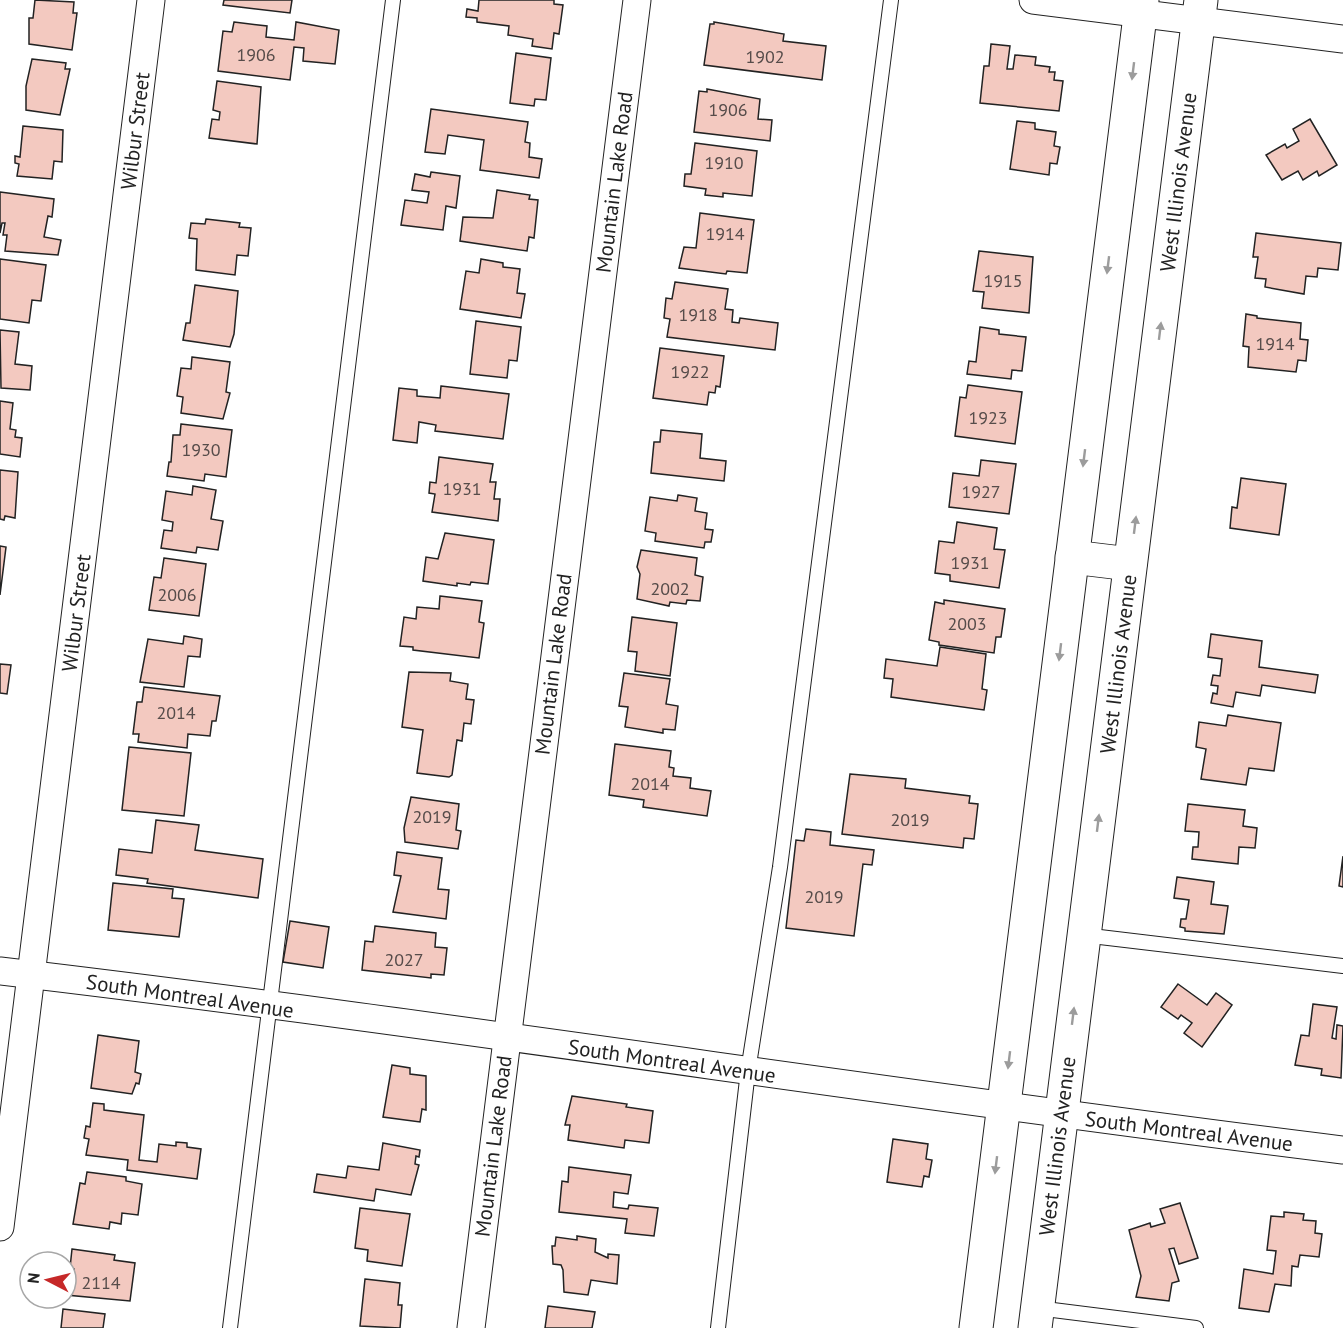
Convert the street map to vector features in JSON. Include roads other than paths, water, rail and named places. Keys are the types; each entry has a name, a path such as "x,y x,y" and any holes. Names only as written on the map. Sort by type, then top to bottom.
{"main road":[{"path":"976,1328 1141,7"},
{"name":"West Illinois Avenue","path":"1036,1318 1200,10"},
{"path":"1072,557 1130,564"}],"street":[{"name":"Wilbur Street","path":"0,1227 152,0"},
{"name":"Mountain Lake Road","path":"471,1328 637,0"},
{"path":"1033,0 1200,10 1343,39"},
{"name":"South Montreal Avenue","path":"0,971 507,1038 1061,1116 1343,1150"}],"lane":[{"path":"230,1328 393,0"},
{"path":"718,1328 748,1071 780,867 891,0"},
{"path":"1083,935 1343,966"},
{"path":"1036,1318 1196,1328"}]}
